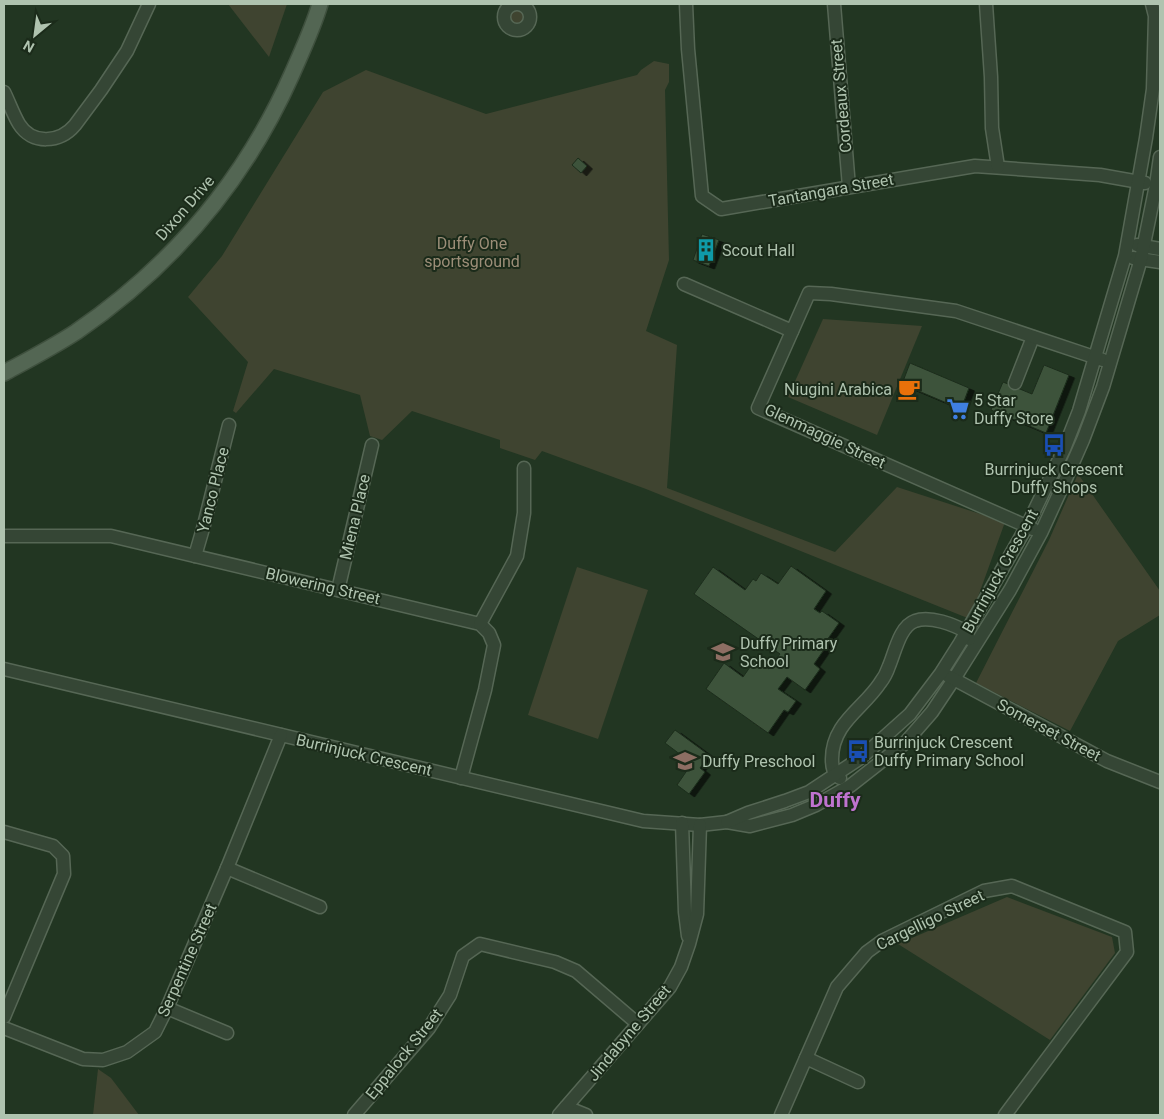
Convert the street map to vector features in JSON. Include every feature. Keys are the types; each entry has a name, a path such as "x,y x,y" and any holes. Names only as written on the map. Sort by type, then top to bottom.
{"main road":[{"name":"Dixon Drive","path":"4,373 76,332 114,304 154,269 196,226 227,188 269,122 316,19 320,4"}],"street":[{"path":"4,92 18,123 31,136 39,139 51,139 62,136 75,125 122,59 149,4"},
{"name":"Tantangara Street","path":"686,4 689,59 702,196 721,209 975,166 1100,175 1156,185"},
{"name":"Cordeaux Street","path":"834,4 849,187"},
{"path":"986,4 992,128 998,167"},
{"name":"Burrinjuck Crescent","path":"4,670 643,821 700,825 726,822 809,792 862,757 910,714 941,673 967,632 1027,526 1064,449 1080,411 1125,256 1153,89 1155,16 1152,4"},
{"name":"Burrinjuck Crescent","path":"726,822 750,826 792,815 816,805 850,786 905,743 932,712 973,650 1042,533 1083,440 1103,387 1141,259 1160,157"},
{"path":"1127,243 1160,249"},
{"path":"1125,256 1160,262"},
{"path":"684,284 792,332"},
{"name":"Glenmaggie Street","path":"1042,533 758,408 809,293 831,294 956,311 1110,362"},
{"path":"1015,383 1033,337"},
{"name":"Yanco Place","path":"195,556 229,425"},
{"name":"Miena Place","path":"338,590 372,445"},
{"path":"461,778 485,690 494,645 489,633 480,624 517,556 524,512 524,468"},
{"name":"Blowering Street","path":"4,536 111,536 480,624"},
{"path":"850,786 835,775 832,767 833,746 840,728 879,685 888,669 904,629 915,621 932,619 967,632 973,650"},
{"name":"Somerset Street","path":"941,673 1108,761 1160,782"},
{"name":"Serpentine Street","path":"4,1028 82,1059 102,1060 127,1052 155,1032 227,868 281,735"},
{"name":"Jindabyne Street","path":"682,823 685,912 689,944"},
{"name":"Jindabyne Street","path":"562,1111 670,987 682,967 697,914 700,825"},
{"path":"4,832 53,846 63,856 64,874 4,1017"},
{"path":"227,868 320,907"},
{"name":"Cargelligo Street","path":"781,1115 837,987 867,952 882,941 984,891 1012,886 1125,932 1127,952 1006,1115"},
{"name":"Eppalock Street","path":"354,1115 429,1028 450,995 462,956 480,944 555,962 576,971 638,1024"},
{"path":"167,1008 227,1033"},
{"path":"806,1058 858,1082"},
{"path":"562,1111 586,1115"}],"green space":[{"path":"228,4 287,4 269,57"},
{"path":"518,4 525,9 529,19 524,26 514,28 506,22 506,14 509,9"},
{"name":"Duffy One sportsground","path":"654,61 669,64 669,82 665,90 669,260 646,331 677,345 667,488 835,552 897,487 1005,522 970,619 646,489 542,451 535,460 500,448 500,440 412,411 382,440 370,436 360,395 274,369 236,413 233,411 248,362 188,297 222,256 323,92 366,70 486,114 637,75"},
{"path":"823,319 922,326 877,435 788,397"},
{"path":"1078,474 1160,591 1160,615 1118,641 1070,731 976,683 1049,540"},
{"path":"577,567 648,590 598,739 528,715"},
{"path":"1007,897 1112,937 1115,953 1050,1040 898,944"},
{"path":"98,1069 111,1078 139,1115 93,1115"}],"building":[{"path":"578,158 587,166 581,173 572,165"},
{"name":"Scout Hall","path":"702,234 719,240 709,266 693,260"},
{"path":"910,363 969,388 961,409 902,384"},
{"path":"1044,365 1069,375 1046,433 991,410 1003,382 1032,394"},
{"path":"791,566 826,591 814,609 820,613 822,611 839,623 827,640 830,641 814,664 820,669 805,690 787,677 778,689 796,701 788,712 784,710 768,733 706,689 724,663 743,677 755,660 769,669 780,654 694,594 713,567 745,590 753,579 756,581 761,573 778,584"},
{"path":"675,730 709,755 700,768 705,772 689,794 677,785 688,769 681,764 685,758 665,743"}],"place":[{"name":"Scout Hall","path":"706,250"},
{"name":"Niugini Arabica","path":"909,389"},
{"name":"5 Star Duffy Store","path":"958,409"},
{"name":"Burrinjuck Crescent Duffy Shops","path":"1054,445"},
{"name":"Duffy Primary School","path":"723,652"},
{"name":"Burrinjuck Crescent Duffy Primary School","path":"858,751"},
{"name":"Duffy Preschool","path":"685,761"}],"district":[{"name":"Duffy","path":"835,800"}]}
